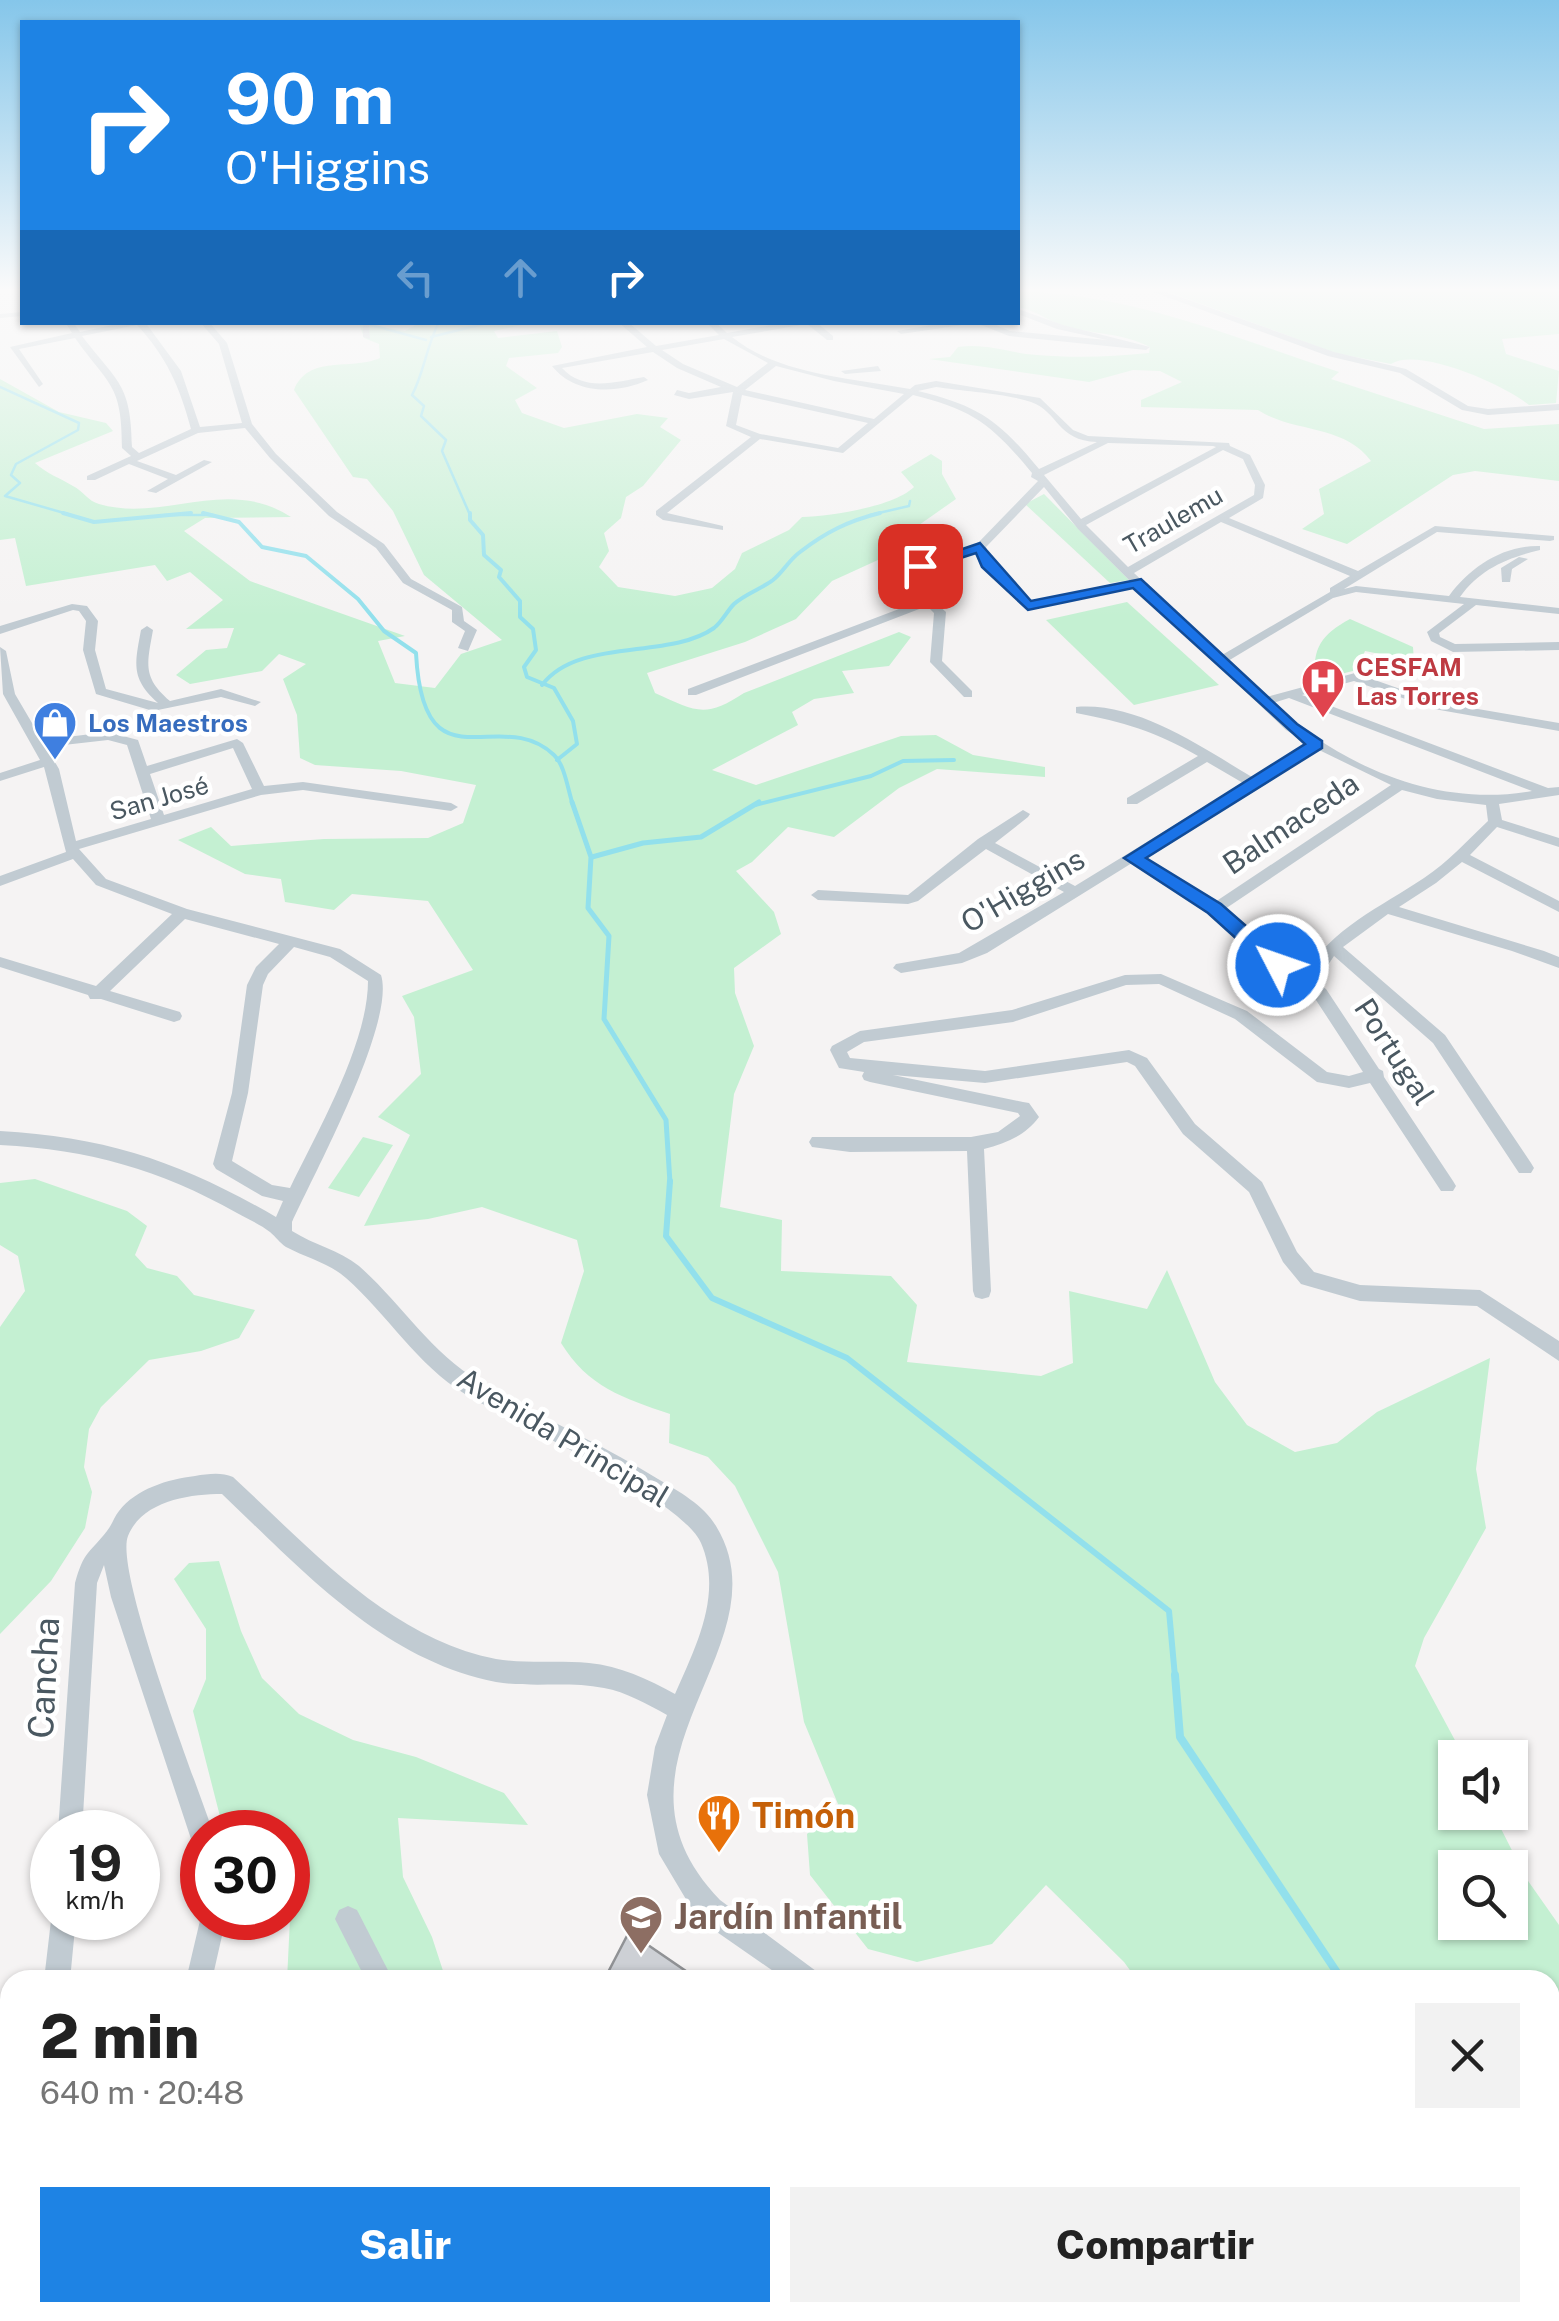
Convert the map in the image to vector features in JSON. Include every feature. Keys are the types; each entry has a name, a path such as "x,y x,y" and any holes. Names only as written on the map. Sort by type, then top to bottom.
{"street":[{"path":"125,400 130,414 127,448 133,459 176,478"},
{"path":"188,400 196,430"},
{"path":"240,400 247,425 326,507 380,546 407,581 458,609 458,622 471,630 464,648"},
{"path":"732,400 732,426 758,436 834,451 846,449 902,400"},
{"path":"779,400 877,422"},
{"path":"937,400 982,415 1126,573 1316,744 1400,785 1434,794 1492,801 1553,792"},
{"name":"Traulemu","path":"1035,400 1044,404 1070,432 1104,443 1198,441 1226,445 1247,456 1261,492 1222,519 1126,573"},
{"path":"1451,400 1464,408 1488,412 1559,407"},
{"path":"92,478 196,430 247,425"},
{"path":"719,528 660,515 758,436"},
{"path":"968,694 936,662 942,616 901,582 905,572 980,547 1038,479 1104,443"},
{"path":"1080,524 1226,445"},
{"path":"152,491 207,462"},
{"path":"1222,519 1356,574"},
{"path":"1220,661 1435,528 1550,538 1536,548 1494,560 1464,580 1453,598"},
{"path":"980,547 987,564 1028,606 1136,582"},
{"path":"1506,580 1511,562 1532,556 1536,548"},
{"path":"1329,596 1375,589 1559,611"},
{"path":"692,692 927,602"},
{"path":"1474,602 1433,632 1436,639 1453,648 1559,646"},
{"path":"0,630 72,607 83,608 92,621 89,650 100,691 152,708 221,693 255,702"},
{"path":"147,630 144,686 168,705"},
{"path":"0,651 7,705 52,769 72,851 101,882 182,912 353,961 368,971 378,987 322,1142 282,1230 204,1183 105,1147 59,1140 0,1138"},
{"path":"1264,701 1354,678 1434,705 1559,727"},
{"path":"1292,694 1553,792"},
{"path":"1080,710 1119,715 1252,784"},
{"path":"0,777 76,737 124,738 133,743 145,771 159,821"},
{"path":"145,771 238,743 260,791"},
{"name":"O'Higgins","path":"901,968 962,958 1316,744"},
{"path":"1132,800 1206,757"},
{"name":"Balmaceda","path":"1214,909 1400,785"},
{"name":"San José","path":"0,881 72,851 260,791 303,786 450,807"},
{"path":"1308,984 1362,922 1389,909 1461,856 1494,822 1492,801"},
{"path":"818,895 903,901 934,884 982,842 1023,814"},
{"path":"1494,822 1559,843"},
{"path":"982,842 1075,892"},
{"path":"1461,856 1559,907"},
{"name":"Portugal","path":"1133,858 1214,909 1278,965 1330,1003 1448,1186"},
{"path":"1389,909 1445,931 1515,947 1559,963"},
{"path":"96,995 182,912"},
{"path":"289,943 261,971 254,985 240,1093 222,1164 268,1191 296,1197"},
{"path":"1335,949 1439,1039 1525,1168"},
{"path":"0,962 96,995 174,1016"},
{"path":"818,1142 848,1148 975,1144 1018,1127 1028,1121 1028,1112 862,1074 845,1064 838,1050 860,1038 1042,1010 1110,985 1142,978 1180,984 1216,1000 1323,1078 1349,1082 1377,1075"},
{"path":"845,1064 985,1077 1129,1056 1141,1062 1189,1129 1256,1187 1290,1257 1308,1278 1360,1293 1480,1298 1559,1352"},
{"path":"975,1144 982,1291"},
{"name":"Avenida Principal","path":"282,1230 288,1238 345,1266 420,1346 468,1385 672,1502 707,1530 719,1565 718,1613 665,1745 659,1781 660,1810 672,1855 699,1896 732,1929 792,1970"},
{"name":"Cancha","path":"71,1810 86,1583 92,1562 116,1538 125,1520 171,1489 226,1484 306,1560 392,1628 492,1670 599,1676 627,1682 680,1709"},
{"path":"116,1538 122,1597 193,1810"},
{"path":"348,1919 375,1970"},
{"path":"58,1970 61,1940"},
{"path":"201,1970 208,1940"}],"green space":[{"path":"0,400 38,400 59,412 106,423 113,431 35,463 95,503 147,508 243,500 267,505 291,517 205,518 184,531 250,581 405,636 378,641 395,683 435,688 461,654 502,640 424,575 393,511 367,479 353,477 301,400 515,400 522,413 564,428 637,414 668,418 660,427 681,440 643,486 626,497 621,518 604,533 609,551 599,567 618,587 675,596 712,588 735,569 742,553 789,530 802,517 845,512 892,500 914,487 901,472 931,454 942,461 942,474 956,499 919,525 913,544 832,581 796,619 745,642 647,673 655,693 690,708 709,709 899,632 911,637 889,666 842,671 854,693 814,699 792,712 798,725 712,770 756,785 901,736 936,735 973,755 1045,767 1045,777 937,769 899,788 834,837 788,827 752,862 736,871 774,912 781,934 734,968 735,993 754,1046 734,1094 720,1207 782,1220 781,1271 891,1276 917,1305 907,1362 1041,1376 1073,1363 1069,1291 1147,1309 1167,1270 1215,1382 1247,1425 1295,1452 1337,1443 1377,1412 1490,1358 1476,1469 1486,1528 1424,1638 1415,1666 1455,1740 1438,1740 1438,1830 1502,1830 1512,1850 1438,1850 1438,1940 1528,1940 1528,1881 1559,1925 1559,1970 1130,1970 1046,1885 992,1944 917,1962 868,1949 810,1875 807,1834 838,1804 804,1722 778,1572 735,1486 708,1457 669,1443 670,1414 595,1381 561,1343 584,1271 577,1240 482,1207 428,1219 364,1226 410,1135 378,1117 421,1074 414,1017 402,996 473,970 428,901 352,894 334,910 285,902 281,879 245,874 178,840 211,827 231,846 324,839 428,838 463,823 476,785 401,771 315,765 300,758 297,715 283,679 306,664 279,654 262,671 190,684 176,675 206,650 227,648 234,628 186,629 223,600 190,572 167,581 155,565 26,586 15,538 0,540"},
{"path":"1141,400 1396,400 1484,429 1559,424 1559,481 1475,471 1453,475 1347,544 1302,529 1324,514 1319,489 1371,461 1360,449 1333,435 1258,410 1141,407"},
{"path":"1522,400 1556,400 1556,403 1529,405"},
{"path":"1044,494 1129,580 1110,583 1025,504"},
{"path":"1127,602 1219,685 1134,705 1046,620"},
{"path":"1350,619 1413,647 1414,661 1365,651 1357,670 1316,680 1317,651 1332,630"},
{"path":"363,1137 393,1145 359,1197 328,1188"},
{"path":"35,1179 127,1211 147,1226 135,1255 147,1268 177,1276 194,1295 255,1310 239,1338 201,1351 149,1360 101,1407 89,1429 84,1467 92,1492 85,1528 51,1581 0,1634 0,1327 25,1291 18,1256 0,1245 0,1183"},
{"path":"219,1561 241,1631 262,1678 299,1714 353,1740 416,1757 504,1793 528,1825 398,1818 403,1877 432,1937 443,1970 287,1970 289,1940 310,1940 310,1810 218,1810 193,1711 206,1679 206,1629 174,1579 189,1563"}],"building":[{"path":"629,1932 684,1970 609,1970"}],"waterway":[{"path":"29,400 79,423 78,430 16,464 11,475 20,483 5,496 71,515"},
{"path":"418,400 424,406 421,416 446,440 442,451 470,515"},
{"path":"870,515 909,506 910,501"},
{"path":"63,513 94,522 169,515"},
{"path":"169,515 191,513"},
{"path":"203,513 211,515"},
{"path":"543,684 558,670 578,660 695,638 714,628 734,604 773,580 810,545 847,524 880,513"},
{"path":"164,515 169,515"},
{"path":"169,515 211,515"},
{"path":"211,515 239,522 262,547 306,556 358,599 384,631 416,653 422,695 433,721 449,733 533,741 558,759"},
{"path":"470,515 483,535 484,555 501,570 499,577 520,601 520,617 533,629 536,650 524,667 527,677 543,684"},
{"path":"543,684 554,688 573,721 577,744 558,759"},
{"path":"558,759 573,804"},
{"path":"755,805 871,776 903,761 954,760"},
{"path":"592,857 643,843 701,837 759,802"},
{"path":"573,804 591,857 588,908 609,936 604,1019 666,1120 670,1182"},
{"path":"670,1182 666,1236 712,1298 847,1358 1169,1611 1175,1677"},
{"path":"1175,1675 1180,1737 1335,1970"}],"place":[{"name":"CESFAM Las Torres","path":"1323,719"},
{"name":"Los Maestros","path":"55,761"},
{"name":"Timón","path":"719,1854"},
{"name":"Jardín Infantil","path":"641,1955"}],"route":[{"path":"920,566 980,547 987,564 1028,606 1136,582 1291,727 1316,744 1133,858 1214,909 1278,965"}]}
